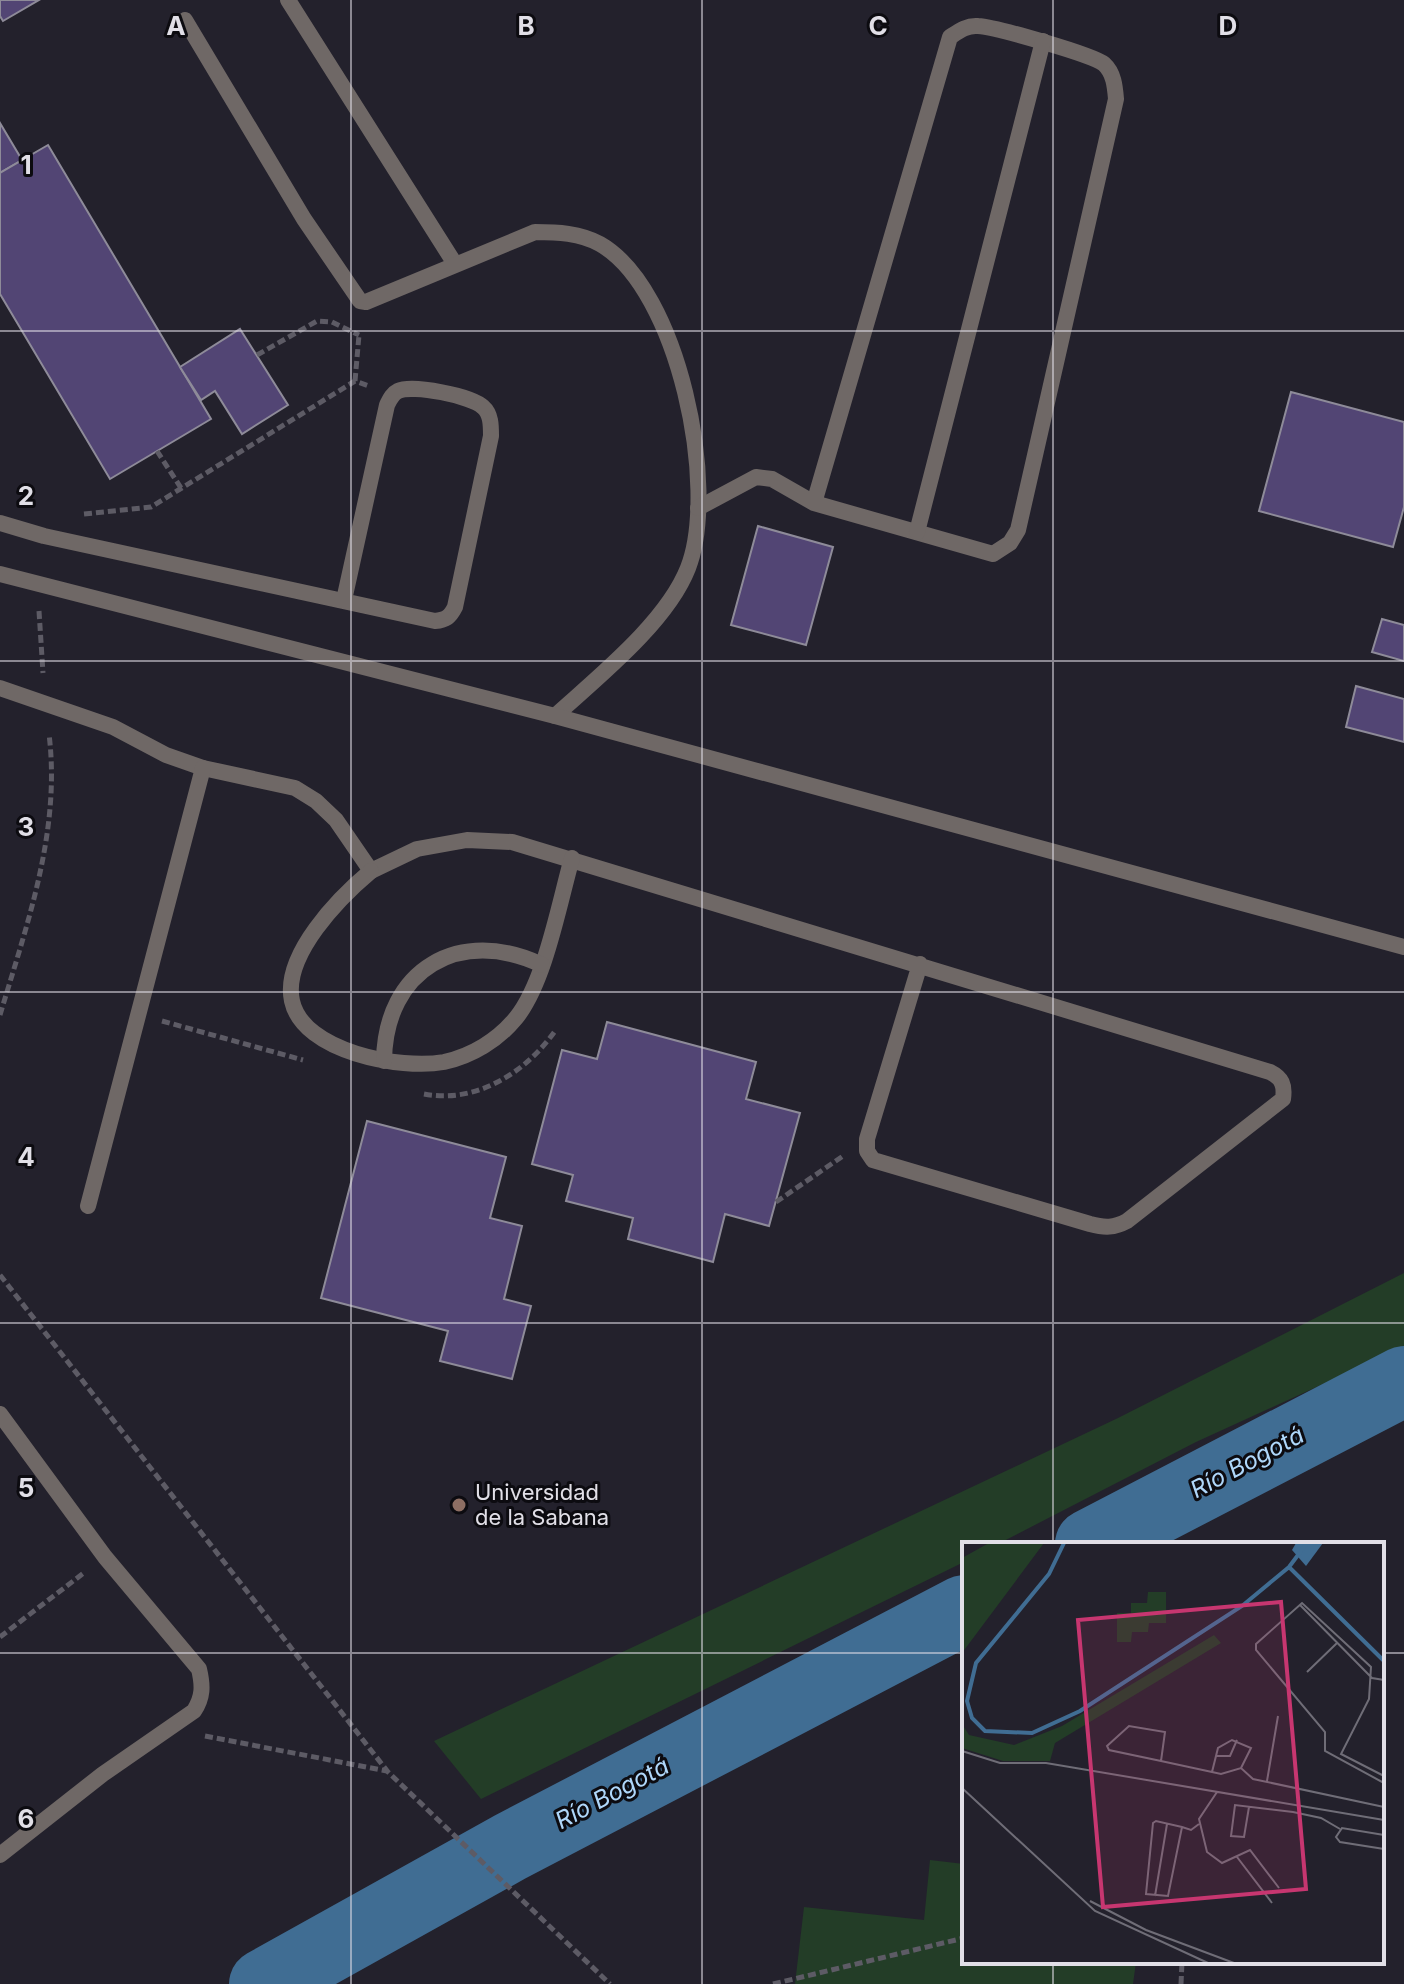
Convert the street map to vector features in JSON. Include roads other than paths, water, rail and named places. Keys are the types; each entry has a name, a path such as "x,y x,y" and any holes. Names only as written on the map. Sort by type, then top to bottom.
{"lane":[{"path":"288,0 455,264"},
{"path":"185,20 304,219 357,299 362,302 535,232 558,232 600,244 618,257 637,280 656,312 681,373 689,411 698,477 698,508 691,556 672,598 618,659 555,716"},
{"path":"698,508 756,477 772,479 814,503 993,554 1010,543 1018,530 1116,99 1114,81 1103,64 1043,41 977,25 961,29 950,37 814,503"},
{"path":"917,532 1043,41"},
{"path":"0,523 44,536 435,621 444,620 455,607 491,436 491,420 484,407 470,399 412,388 400,389 393,394 387,405 344,600"},
{"path":"0,574 555,716 1404,947"},
{"path":"0,688 113,727 166,755 203,768 295,788 316,801 336,820 371,871"},
{"path":"88,1206 203,768"},
{"path":"572,858 531,994 517,1017 501,1034 473,1052 445,1062 416,1064 384,1061 333,1044 312,1033 299,1019 292,1000 291,984 305,948 344,894 371,871 417,849 467,840 512,842 572,858 920,964 1270,1072 1279,1076 1284,1087 1283,1099 1127,1221 1104,1228 873,1160 867,1151 867,1139 920,964"},
{"path":"384,1061 384,1035 391,1011 404,989 422,971 443,958 468,950 493,949 519,954 542,965"},
{"path":"0,1414 105,1557 199,1669 203,1686 194,1711 103,1774 0,1855"}],"waterway":[{"name":"Río Bogotá","path":"1094,1542 1404,1381"},
{"name":"Río Bogotá","path":"264,1984 510,1847 962,1611"}],"place":[{"name":"Universidad de la Sabana","path":"459,1505"}]}
